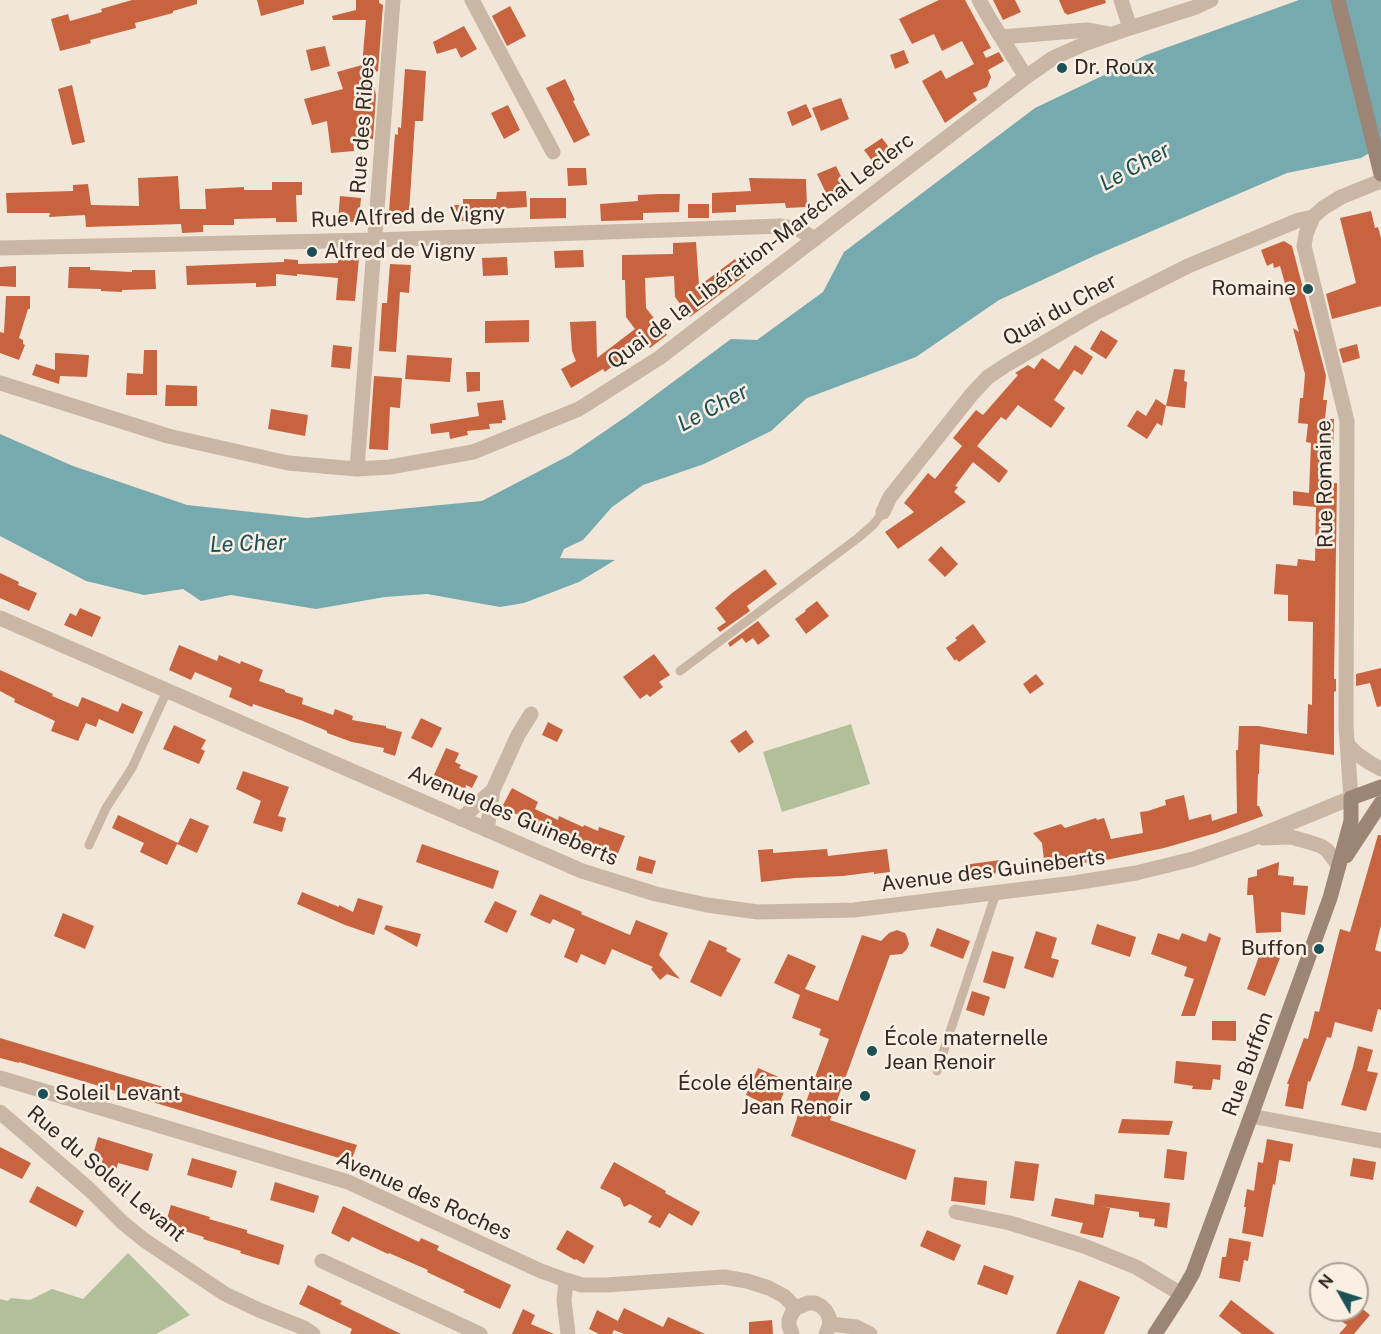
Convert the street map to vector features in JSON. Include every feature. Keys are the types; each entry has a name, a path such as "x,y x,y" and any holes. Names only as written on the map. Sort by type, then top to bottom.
{"main road":[{"path":"1338,0 1379,167"},
{"path":"1351,798 1381,787"},
{"name":"Rue Buffon","path":"1155,1334 1193,1273 1251,1116 1330,898 1351,821 1351,798"},
{"path":"1340,866 1381,803"}],"street":[{"name":"Rue des Ribes","path":"357,469 393,0"},
{"path":"472,0 553,152"},
{"path":"979,0 1026,77"},
{"path":"1121,0 1130,28"},
{"name":"Quai de la Libération-Maréchal Leclerc","path":"0,383 168,436 288,463 357,469 390,467 473,452 579,409 659,358 1053,58 1112,34 1211,0"},
{"path":"1000,37 1087,30 1112,34"},
{"path":"1313,217 1341,197 1381,181"},
{"name":"Quai du Cher","path":"883,512 890,497 988,377 1095,313 1188,266 1299,220 1313,217"},
{"name":"Rue Romaine","path":"1313,217 1304,246 1347,421 1346,727 1351,798"},
{"name":"Rue Alfred de Vigny","path":"0,248 375,240 783,226 798,229 815,239"},
{"name":"Avenue des Guineberts","path":"1,621 582,871 656,894 707,905 758,912 854,910 1137,873 1193,859 1251,839 1351,798"},
{"path":"487,830 493,790 518,735 531,714"},
{"path":"1347,744 1357,754 1381,769"},
{"path":"461,819 493,790"},
{"path":"1251,839 1292,837 1309,842 1327,850 1340,866"},
{"name":"Avenue des Roches","path":"0,1078 348,1182 541,1271 582,1285 724,1277 769,1288 784,1296 796,1308"},
{"name":"Rue du Soleil Levant","path":"0,1112 144,1240 225,1294 313,1334"},
{"path":"1251,1116 1381,1141"},
{"path":"956,1212 1010,1223 1084,1246 1136,1267 1181,1294"},
{"path":"322,1261 480,1334"},
{"path":"566,1280 564,1301 568,1334"},
{"path":"792,1334 789,1320 796,1308 808,1303 815,1303 826,1311 829,1317 828,1329 856,1327 870,1334"}],"lane":[{"path":"680,671 858,538 873,525 883,512"},
{"path":"89,845 106,808 132,768 167,691"},
{"path":"937,1071 996,893"}],"green space":[{"path":"851,724 870,784 782,812 763,752"},
{"path":"128,1253 190,1315 156,1334 0,1334 0,1299 30,1300 52,1289 83,1299"}],"water":[{"name":"Le Cher","path":"1299,0 1381,0 1381,146 1361,158 1287,173 1094,256 999,300 916,357 807,398 771,431 704,464 643,485 612,507 583,540 564,549 560,558 615,560 579,582 524,603 500,607 427,594 385,597 316,609 231,595 201,601 183,589 144,595 86,581 0,536 0,434 73,466 187,505 307,518 482,501 570,455 731,339 757,340 823,292 844,252 1035,108 1146,55"}],"building":[{"path":"132,0 197,0 197,4 135,23 136,28 90,40 91,43 60,51 51,19 68,14 70,21"},
{"path":"257,0 304,0 304,4 261,16"},
{"path":"356,0 379,0 379,3 383,5 378,71 371,74 376,95 373,139 353,137 354,151 331,153 327,121 312,125 304,99 343,89 337,72 362,65 366,20 333,20 332,16 356,10"},
{"path":"939,0 965,0 991,48 983,52 986,58 999,52 1004,61 988,70 991,77 987,87 973,93 977,100 945,123 922,81 941,70 946,79 974,64 962,41 942,51 934,34 912,44 899,19"},
{"path":"993,0 1015,0 1021,12 1003,20"},
{"path":"1059,0 1105,0 1106,3 1067,15"},
{"path":"510,6 526,36 507,46 492,16"},
{"path":"464,26 477,49 461,58 456,48 437,54 433,42"},
{"path":"325,46 330,66 311,71 306,50"},
{"path":"904,50 909,63 895,69 890,55"},
{"path":"405,69 426,71 423,121 415,121 409,213 389,212 395,134 398,135 398,127 401,128"},
{"path":"565,79 590,135 574,143 546,88"},
{"path":"72,85 85,142 72,145 58,89"},
{"path":"841,98 849,119 821,131 812,108"},
{"path":"806,104 812,117 792,126 787,112"},
{"path":"508,105 520,130 504,139 491,113"},
{"path":"882,138 893,153 876,166 864,150"},
{"path":"836,166 846,187 827,195 817,174"},
{"path":"567,168 586,168 587,185 568,186"},
{"path":"178,176 180,209 206,209 205,189 244,187 244,190 272,190 272,182 302,182 302,195 296,195 297,222 276,222 276,218 234,219 234,225 203,225 203,232 182,233 181,224 86,227 85,215 49,217 50,213 7,213 6,193 73,191 73,185 88,184 91,205 139,206 138,178"},
{"path":"749,178 806,179 807,207 786,208 785,203 736,205 736,212 712,213 712,193 751,191"},
{"path":"526,191 527,207 497,209 497,217 486,217 486,221 454,221 454,205 463,205 463,199 496,199 497,192"},
{"path":"680,194 679,212 643,213 643,220 601,221 600,204 638,201 638,195"},
{"path":"340,196 361,198 359,218 353,222 338,221"},
{"path":"530,198 566,198 566,218 530,219"},
{"path":"688,204 709,204 709,218 688,218"},
{"path":"1371,211 1375,228 1378,227 1381,238 1381,306 1332,319 1326,294 1356,283 1340,218"},
{"path":"1284,241 1292,246 1326,376 1323,400 1327,400 1325,419 1334,419 1332,483 1337,483 1334,755 1260,744 1257,806 1263,816 1164,848 1106,860 1045,868 1042,843 1033,833 1061,824 1065,828 1096,818 1097,820 1104,818 1111,839 1143,833 1140,812 1166,805 1165,800 1184,795 1189,820 1211,814 1212,821 1237,813 1236,750 1238,750 1239,726 1258,726 1307,734 1308,704 1312,705 1313,622 1288,621 1288,595 1274,594 1276,564 1297,566 1298,559 1315,561 1316,507 1293,505 1293,491 1309,493 1311,443 1306,442 1308,424 1298,423 1305,374 1293,328 1299,332 1280,266 1274,268 1273,263 1267,266 1261,250"},
{"path":"696,242 699,286 735,259 746,275 690,317 675,297 674,276 645,278 646,308 667,335 650,348 644,341 605,372 603,369 571,388 561,369 576,361 572,351 570,322 596,321 597,358 635,329 626,317 622,255 673,254 673,243"},
{"path":"583,250 584,267 555,268 554,251"},
{"path":"338,257 359,258 355,301 336,300 338,278 297,274 297,276 276,274 276,286 256,287 256,283 187,285 186,266 284,262 284,259 298,260 298,264 338,263"},
{"path":"507,257 508,275 483,276 482,258"},
{"path":"390,264 411,265 409,293 400,292 396,352 379,351 382,303 387,303"},
{"path":"16,266 16,287 0,286 0,267"},
{"path":"69,267 132,272 132,270 155,270 156,289 122,290 122,292 68,288"},
{"path":"6,296 30,296 30,309 28,309 19,338 25,345 19,360 0,353 0,332 4,333"},
{"path":"529,320 529,342 485,343 485,321"},
{"path":"1101,330 1118,341 1106,359 1090,349"},
{"path":"1357,344 1360,358 1343,363 1339,349"},
{"path":"333,345 352,347 350,369 331,367"},
{"path":"1075,345 1093,357 1082,375 1074,370 1054,400 1065,408 1051,428 1018,405 1006,420 1001,417 977,446 1008,471 999,483 973,462 955,486 958,487 954,492 966,502 898,549 885,532 914,512 904,503 928,473 935,479 962,446 953,438 976,410 983,415 1018,375 1015,373 1028,365 1034,369 1042,358 1059,370"},
{"path":"144,350 157,350 157,395 126,395 127,373 143,374"},
{"path":"55,353 89,355 87,377 60,376 59,384 32,375 36,364 55,370"},
{"path":"407,355 452,358 450,382 405,379"},
{"path":"1174,369 1185,370 1184,381 1187,382 1185,408 1166,406"},
{"path":"466,372 480,372 480,391 467,392"},
{"path":"374,376 402,378 400,408 390,407 388,450 369,449"},
{"path":"166,385 197,386 197,406 165,406"},
{"path":"1156,399 1166,406 1162,426 1157,423 1147,439 1127,426 1137,410 1146,416"},
{"path":"503,400 506,420 502,420 502,423 489,424 490,429 467,431 468,435 450,439 449,432 431,434 430,424 479,416 477,403"},
{"path":"271,409 308,415 305,436 268,429"},
{"path":"941,546 958,564 945,577 928,560"},
{"path":"765,569 777,584 747,606 750,611 720,632 717,628 726,622 715,608"},
{"path":"0,573 19,582 18,585 37,593 29,611 0,598"},
{"path":"817,601 829,616 806,634 795,619"},
{"path":"80,608 101,617 92,637 64,625 70,613 76,616"},
{"path":"758,621 770,636 758,645 753,638 746,643 742,638 730,647 728,643"},
{"path":"973,624 986,642 959,662 956,659 955,661 946,648"},
{"path":"179,645 217,661 219,655 263,670 259,681 303,698 302,704 333,715 335,709 353,716 352,720 386,726 386,728 402,732 395,756 383,752 384,748 352,742 303,721 253,704 252,707 229,697 232,688 195,672 191,680 169,670"},
{"path":"654,654 670,675 659,682 663,687 650,697 647,694 640,699 623,677"},
{"path":"1381,668 1381,706 1377,707 1370,683 1356,686 1356,674"},
{"path":"0,670 78,707 82,697 118,712 122,703 143,712 133,734 99,719 96,727 86,723 78,741 51,731 55,721 14,702 15,699 0,691"},
{"path":"1036,674 1044,684 1030,694 1023,684"},
{"path":"421,718 442,728 432,748 411,738"},
{"path":"548,722 563,730 557,742 542,735"},
{"path":"174,725 206,740 201,749 205,751 199,764 163,749"},
{"path":"746,730 754,742 739,753 730,741"},
{"path":"446,748 459,753 455,762 461,765 459,768 478,776 472,788 466,785 465,789 434,775"},
{"path":"243,771 289,787 278,816 286,818 282,832 253,823 261,801 236,789"},
{"path":"512,788 538,802 535,809 558,820 559,816 583,827 584,825 598,831 599,827 625,836 617,856 565,836 563,841 559,841 519,824 522,817 502,807"},
{"path":"118,815 178,843 190,818 209,826 197,853 177,844 167,865 140,852 144,843 112,828"},
{"path":"1378,835 1381,835 1381,925 1375,950 1381,952 1381,1010 1378,1009 1372,1032 1335,1022 1331,1038 1327,1037 1310,1082 1308,1081 1303,1109 1285,1106 1289,1084 1287,1084 1304,1038 1308,1039 1315,1011 1319,1012 1340,929 1350,932"},
{"path":"422,844 499,871 493,889 416,862"},
{"path":"773,849 773,853 827,849 828,856 887,849 890,872 761,882 758,850"},
{"path":"639,856 656,861 652,874 636,870"},
{"path":"1000,860 995,874 966,878 964,865"},
{"path":"1279,862 1278,875 1294,877 1293,885 1308,886 1305,915 1281,912 1281,932 1256,933 1253,895 1247,895 1248,878 1257,876 1257,870"},
{"path":"302,892 353,912 358,898 383,906 374,935 297,904"},
{"path":"540,894 630,935 636,920 668,933 659,955 680,979 667,974 660,980 651,969 653,967 612,949 605,965 581,954 577,963 564,957 575,929 553,919 550,924 530,915"},
{"path":"495,901 517,911 507,933 484,922"},
{"path":"63,913 94,926 85,949 54,936"},
{"path":"1097,924 1136,937 1130,957 1091,944"},
{"path":"386,925 421,934 417,947 384,929"},
{"path":"937,928 970,941 963,959 930,946"},
{"path":"897,930 905,933 909,944 902,954 890,955 830,1120 916,1150 906,1180 791,1136 829,1039 819,1035 821,1029 792,1018 800,995 774,983 788,954 816,966 805,989 838,1001 862,935 881,941 889,933"},
{"path":"1036,931 1057,938 1051,958 1059,960 1053,978 1024,968"},
{"path":"1158,933 1179,940 1182,933 1206,942 1209,933 1221,938 1195,1016 1181,1016 1194,979 1184,976 1187,967 1151,954"},
{"path":"709,940 727,948 726,951 741,959 721,997 690,982"},
{"path":"992,951 1014,957 1005,989 983,982"},
{"path":"1261,951 1280,958 1265,996 1247,989"},
{"path":"972,991 990,997 984,1016 966,1010"},
{"path":"1212,1021 1236,1021 1236,1041 1212,1040"},
{"path":"0,1038 357,1145 349,1161 0,1058"},
{"path":"1358,1046 1373,1050 1367,1071 1378,1073 1366,1111 1341,1105"},
{"path":"1176,1061 1221,1065 1220,1080 1213,1079 1211,1090 1192,1089 1193,1086 1174,1083"},
{"path":"758,1068 788,1081 777,1110 746,1095"},
{"path":"1122,1119 1173,1121 1169,1135 1118,1133"},
{"path":"98,1137 153,1154 148,1171 118,1163 116,1170 101,1166 103,1158 93,1155"},
{"path":"1267,1139 1293,1144 1290,1162 1279,1160 1263,1237 1242,1233 1247,1189 1254,1191 1258,1162 1263,1163"},
{"path":"0,1147 31,1163 22,1179 0,1168"},
{"path":"1167,1149 1187,1152 1184,1180 1164,1178"},
{"path":"192,1158 237,1171 232,1188 187,1175"},
{"path":"1353,1158 1376,1162 1373,1180 1350,1176"},
{"path":"1015,1161 1039,1164 1034,1201 1010,1198"},
{"path":"614,1162 700,1212 692,1226 669,1213 660,1228 648,1222 652,1216 630,1204 624,1207 620,1198 600,1188"},
{"path":"954,1177 987,1181 985,1205 951,1201"},
{"path":"275,1182 319,1196 314,1213 270,1200"},
{"path":"37,1186 84,1211 76,1227 29,1202"},
{"path":"1095,1194 1170,1203 1167,1228 1154,1226 1155,1219 1139,1217 1139,1212 1099,1206 1110,1208 1103,1238 1080,1233 1083,1223 1051,1216 1055,1198 1094,1205"},
{"path":"171,1205 284,1245 279,1265 165,1225"},
{"path":"343,1206 419,1242 421,1238 439,1246 437,1250 511,1285 500,1309 463,1292 465,1290 427,1272 428,1270 352,1237 349,1242 331,1233"},
{"path":"567,1230 594,1246 584,1264 556,1249"},
{"path":"927,1230 961,1245 954,1261 920,1246"},
{"path":"1229,1238 1251,1242 1248,1261 1244,1260 1240,1282 1219,1278 1222,1257 1226,1257"},
{"path":"984,1265 1014,1276 1007,1295 977,1284"},
{"path":"1079,1280 1120,1297 1104,1334 1056,1334"},
{"path":"308,1285 342,1301 340,1304 401,1334 350,1334 352,1329 299,1304"},
{"path":"1231,1300 1275,1334 1242,1334 1219,1316"},
{"path":"624,1308 663,1327 668,1317 705,1334 624,1334 614,1330 612,1334 599,1334 589,1329 597,1310 618,1321"},
{"path":"523,1309 535,1315 531,1324 554,1334 512,1334"},
{"path":"772,1320 773,1334 749,1334 749,1322"},
{"path":"1342,1322 1364,1322 1354,1334 1339,1334 1347,1325"}],"place":[{"name":"Dr. Roux","path":"1062,68"},
{"name":"Alfred de Vigny","path":"312,252"},
{"name":"Romaine","path":"1308,289"},
{"name":"Buffon","path":"1319,949"},
{"name":"École maternelle Jean Renoir","path":"872,1051"},
{"name":"Soleil Levant","path":"43,1094"},
{"name":"École élémentaire Jean Renoir","path":"865,1096"}]}
